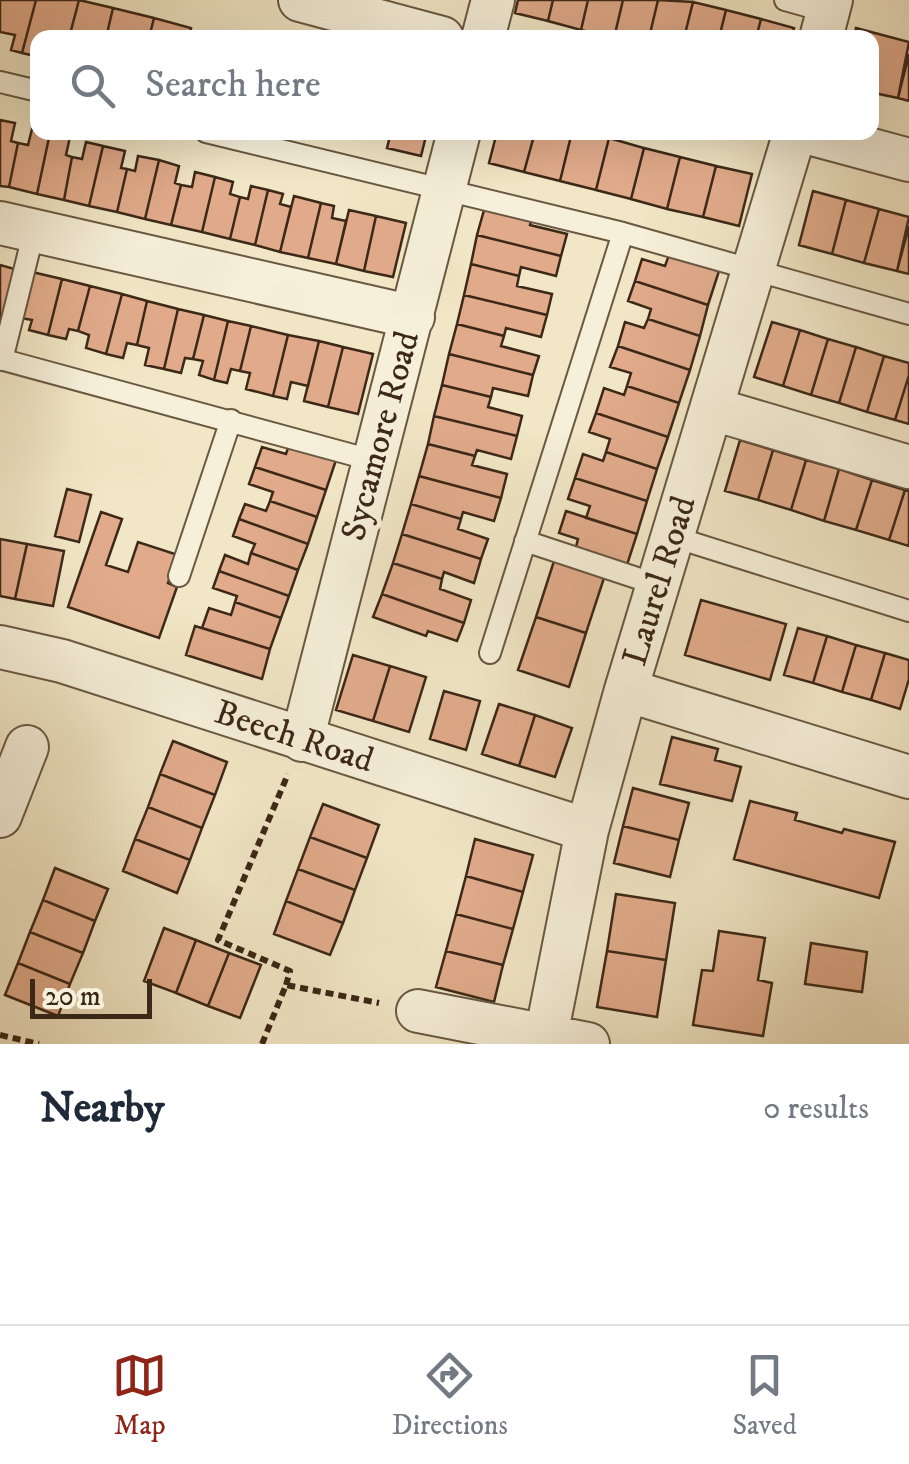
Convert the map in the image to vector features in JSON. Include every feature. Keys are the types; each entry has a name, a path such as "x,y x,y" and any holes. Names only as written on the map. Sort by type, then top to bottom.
{"street":[{"path":"300,0 412,30"},
{"path":"485,30 493,0"},
{"name":"Sycamore Road","path":"302,740 457,140"},
{"name":"Laurel Road","path":"546,1036 588,830 626,690 793,140"},
{"path":"835,140 909,160"},
{"path":"17,227 413,317"},
{"path":"713,409 909,467"},
{"name":"Beech Road","path":"0,647 62,661 588,830"},
{"path":"626,690 909,777"},
{"path":"0,816 27,748"},
{"path":"418,1011 588,1044"}],"lane":[{"path":"785,0 827,16"},
{"path":"0,82 30,89"},
{"path":"238,140 623,233 909,314"},
{"path":"17,227 1,360 375,460"},
{"path":"490,654 623,233"},
{"path":"179,576 231,420"},
{"path":"674,537 909,611"},
{"path":"526,541 658,584"}],"path":[{"path":"262,1044 290,971 218,940 302,740"},
{"path":"286,984 418,1011"},
{"path":"0,1034 40,1044"}],"building":[{"path":"0,0 36,0 22,53 11,50 15,35 0,32"},
{"path":"36,0 79,0 71,30 30,30 30,55 22,53"},
{"path":"79,0 113,8 108,30 71,30"},
{"path":"518,0 553,0 548,21 515,13"},
{"path":"553,0 588,0 581,30 548,21"},
{"path":"588,0 623,0 616,30 581,30"},
{"path":"623,0 658,0 651,30 616,30"},
{"path":"658,0 693,2 686,30 651,30"},
{"path":"693,2 726,10 721,30 686,30"},
{"path":"113,8 154,18 151,30 108,30"},
{"path":"726,10 761,19 758,30 721,30"},
{"path":"154,18 191,28 190,30 151,30"},
{"path":"761,19 794,28 793,30 758,30"},
{"path":"879,34 909,42 898,98 879,94"},
{"path":"909,54 909,101 898,98"},
{"path":"0,120 15,123 11,141 18,143 9,187 0,186"},
{"path":"30,137 49,140 37,194 9,187 18,143 28,145"},
{"path":"49,140 69,140 66,155 72,157 64,200 37,194"},
{"path":"389,140 425,140 421,156 387,148"},
{"path":"495,140 533,140 524,172 489,163"},
{"path":"533,140 570,140 560,181 524,172"},
{"path":"570,140 608,140 596,190 560,181"},
{"path":"608,140 644,148 631,199 596,190"},
{"path":"86,142 103,146 89,206 64,200 72,157 82,159"},
{"path":"103,146 125,151 121,168 127,169 117,212 89,206"},
{"path":"644,148 680,157 667,209 631,199"},
{"path":"138,156 159,160 145,219 117,212 127,169 135,171"},
{"path":"680,157 716,166 703,217 667,209"},
{"path":"159,160 179,166 175,183 181,185 171,225 145,219"},
{"path":"716,166 752,174 739,226 703,217"},
{"path":"195,172 215,177 202,232 171,225 181,185 192,187"},
{"path":"215,177 233,182 230,194 240,197 230,239 202,232"},
{"path":"251,186 268,190 255,245 230,239 240,197 248,199"},
{"path":"268,190 283,194 280,204 291,207 280,252 255,245"},
{"path":"813,191 846,200 832,254 799,245"},
{"path":"294,196 321,203 308,258 280,252"},
{"path":"846,200 879,209 864,263 832,254"},
{"path":"321,203 334,206 332,218 346,221 336,264 308,258"},
{"path":"486,203 533,215 530,225 567,234 561,256 477,235"},
{"path":"879,209 909,217 897,271 864,263"},
{"path":"349,210 376,216 364,271 336,264"},
{"path":"376,216 406,223 393,277 364,271"},
{"path":"909,226 909,274 897,271"},
{"path":"477,235 561,256 556,276 521,267 519,276 471,264"},
{"path":"669,255 719,271 708,305 635,281 642,259 665,266"},
{"path":"471,264 519,276 517,286 552,294 547,315 464,295"},
{"path":"0,265 18,270 0,331"},
{"path":"32,272 62,279 48,335 29,330 32,320 21,318"},
{"path":"62,279 90,286 78,331 69,329 66,339 48,335"},
{"path":"635,281 708,305 700,336 648,319 651,309 628,301"},
{"path":"90,286 122,294 106,354 86,348 89,335 78,331"},
{"path":"122,294 147,301 137,345 127,343 123,358 106,354"},
{"path":"464,295 547,315 541,337 506,328 504,336 457,324"},
{"path":"147,301 178,309 164,369 145,365 149,348 137,345"},
{"path":"178,309 204,315 193,359 185,358 181,373 164,369"},
{"path":"204,315 228,321 214,380 199,375 203,361 193,359"},
{"path":"648,319 700,336 690,370 618,346 625,322 644,328"},
{"path":"228,321 251,326 240,371 231,369 227,383 214,380"},
{"path":"772,322 800,330 783,386 754,377"},
{"path":"457,324 504,336 501,346 539,356 533,375 449,354"},
{"path":"251,326 288,335 273,396 246,389 250,373 240,371"},
{"path":"800,330 828,339 811,395 783,386"},
{"path":"288,335 319,341 308,386 291,382 287,399 273,396"},
{"path":"828,339 856,347 839,403 811,395"},
{"path":"319,341 343,347 328,407 304,401"},
{"path":"618,346 690,370 679,403 627,386 631,373 610,367"},
{"path":"343,347 373,354 358,414 328,407"},
{"path":"856,347 884,356 867,412 839,403"},
{"path":"449,354 533,375 528,396 493,388 491,397 442,385"},
{"path":"884,356 909,363 895,420 867,412"},
{"path":"909,375 909,424 895,420"},
{"path":"442,385 491,397 488,407 522,416 517,436 434,416"},
{"path":"627,386 679,403 668,437 596,413 604,388 624,395"},
{"path":"596,413 668,437 657,469 606,452 610,439 589,432"},
{"path":"434,416 517,436 511,459 477,450 475,456 428,444"},
{"path":"740,440 773,450 758,500 725,491"},
{"path":"290,442 337,457 326,490 255,467 262,447 286,454"},
{"path":"428,444 475,456 472,465 507,474 501,498 419,476"},
{"path":"773,450 806,460 791,510 758,500"},
{"path":"606,452 657,469 647,501 575,478 583,454 603,461"},
{"path":"806,460 839,469 824,521 791,510"},
{"path":"255,467 326,490 317,517 270,501 273,492 249,484"},
{"path":"839,469 872,480 856,530 824,521"},
{"path":"419,476 501,498 494,521 463,512 461,519 411,504"},
{"path":"575,478 647,501 637,534 586,518 590,506 568,499"},
{"path":"872,480 905,490 889,540 856,530"},
{"path":"67,489 91,495 79,542 55,536"},
{"path":"905,490 909,491 909,546 889,540"},
{"path":"270,501 317,517 308,544 239,519 245,504 266,511"},
{"path":"411,504 461,519 458,529 488,539 481,559 402,534"},
{"path":"566,511 637,534 626,568 575,551 578,539 559,533"},
{"path":"101,512 122,519 106,565 128,572 138,542 178,555 168,583 177,587 159,638 68,607"},
{"path":"239,519 308,544 298,570 251,553 255,544 233,536"},
{"path":"402,534 481,559 474,583 444,572 442,579 393,563"},
{"path":"0,539 27,544 15,599 0,596"},
{"path":"27,544 64,551 53,606 15,599"},
{"path":"251,553 298,570 289,596 219,571 225,555 248,564"},
{"path":"554,561 604,578 586,633 536,617"},
{"path":"393,563 442,579 440,589 471,600 464,623 382,594"},
{"path":"219,571 289,596 281,618 235,602 237,596 213,588"},
{"path":"382,594 464,623 457,641 428,631 426,636 373,617"},
{"path":"701,600 786,624 770,680 685,655"},
{"path":"235,602 281,618 270,649 202,628 209,608 231,615"},
{"path":"536,617 586,633 569,687 518,670"},
{"path":"195,626 270,649 262,679 186,655"},
{"path":"798,628 827,636 813,683 784,675"},
{"path":"827,636 856,645 842,692 813,683"},
{"path":"856,645 885,653 871,700 842,692"},
{"path":"885,653 909,660 909,679 900,709 871,700"},
{"path":"353,655 390,666 373,721 336,710"},
{"path":"390,666 426,677 409,732 373,721"},
{"path":"444,691 480,701 466,750 430,739"},
{"path":"499,704 535,715 519,766 482,754"},
{"path":"535,715 572,728 555,777 519,766"},
{"path":"672,737 718,749 715,760 741,767 732,801 660,784"},
{"path":"173,741 227,762 215,795 160,774"},
{"path":"160,774 215,795 202,828 148,807"},
{"path":"633,788 689,803 679,840 623,826"},
{"path":"750,801 797,813 795,820 895,842 879,898 734,859"},
{"path":"323,804 379,825 367,858 310,837"},
{"path":"148,807 202,828 190,860 135,839"},
{"path":"623,826 679,840 670,877 614,863"},
{"path":"310,837 367,858 355,890 298,869"},
{"path":"135,839 190,860 177,893 123,871"},
{"path":"475,839 533,855 523,892 466,876"},
{"path":"55,868 108,889 95,921 43,900"},
{"path":"298,869 355,890 343,923 286,901"},
{"path":"466,876 523,892 513,929 456,914"},
{"path":"616,894 675,903 666,960 607,951"},
{"path":"43,900 95,921 83,953 30,932"},
{"path":"286,901 343,923 330,955 274,934"},
{"path":"456,914 513,929 503,965 446,951"},
{"path":"164,928 196,940 176,993 144,981"},
{"path":"719,931 765,938 758,980 772,983 763,1036 693,1025 702,970 713,971"},
{"path":"30,932 83,953 70,984 18,963"},
{"path":"196,940 229,953 208,1006 176,993"},
{"path":"811,943 867,952 862,992 805,984"},
{"path":"446,951 503,965 494,1002 436,987"},
{"path":"607,951 666,960 657,1017 597,1007"},
{"path":"229,953 261,965 240,1018 208,1006"},
{"path":"18,963 70,984 58,1016 5,995"}]}
